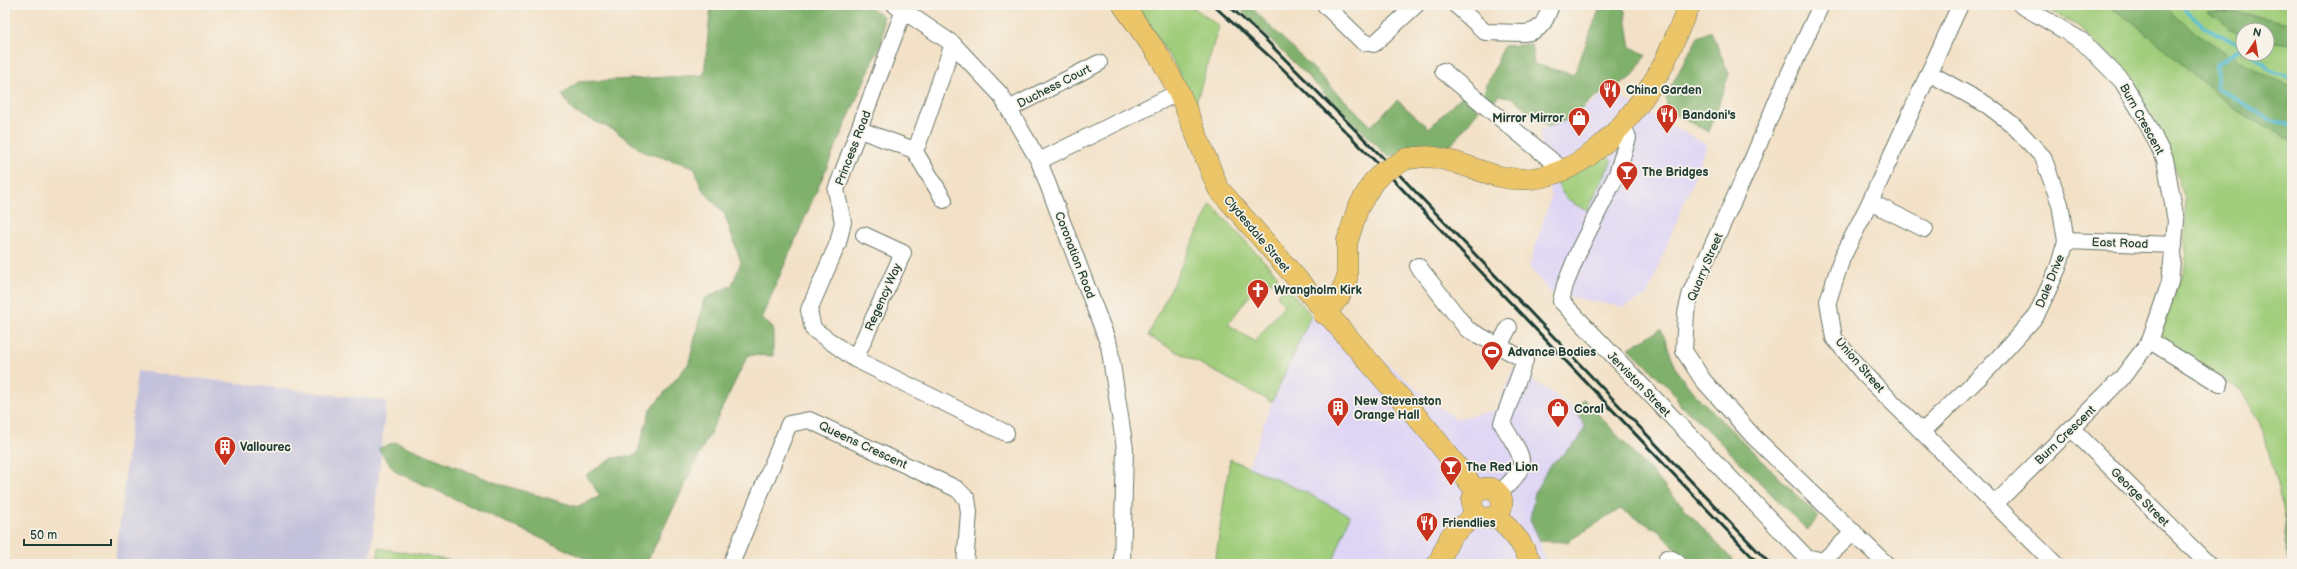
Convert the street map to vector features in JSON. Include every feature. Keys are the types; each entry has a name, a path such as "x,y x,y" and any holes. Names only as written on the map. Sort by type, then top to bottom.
{"main road":[{"name":"Clydesdale Street","path":"1124,5 1160,57 1179,92 1218,188 1324,314 1430,432 1477,492"},
{"path":"1324,314 1339,297 1347,278 1347,242 1358,208 1373,182 1383,172 1406,159 1431,157 1506,178 1531,180 1563,170 1590,155 1608,141 1623,124 1661,68 1690,5"},
{"path":"1486,488 1498,493 1502,507 1497,515 1489,519 1476,514 1472,500 1477,492 1486,488"},
{"path":"1441,563 1451,536 1476,514"},
{"path":"1497,515 1520,542 1532,564"}],"street":[{"path":"1325,5 1363,42 1374,44 1416,5"},
{"path":"1456,5 1484,32 1524,34 1530,33 1544,24 1551,5"},
{"name":"Quarry Street","path":"1821,5 1691,292 1686,313 1684,351 1703,380 1754,436 1886,564"},
{"name":"Union Street","path":"1960,5 1870,202 1842,258 1828,300 1834,338 1863,373 2055,564"},
{"name":"Burn Crescent","path":"1995,504 2121,379 2150,340 2170,282 2176,221 2165,159 2145,119 2122,81 2082,41 2021,5"},
{"name":"Coronation Road","path":"900,7 953,44 1000,94 1039,161 1109,345 1125,449 1122,564"},
{"name":"Princess Road","path":"900,7 860,130 836,190 843,222 838,243 809,310 813,329 855,359 1006,433"},
{"path":"914,150 918,144 953,44"},
{"name":"Duchess Court","path":"1009,109 1099,63"},
{"path":"1443,71 1563,170"},
{"name":"Dale Drive","path":"1922,432 1989,368 2036,316 2058,268 2066,241 2060,204 2043,157 2012,124 1987,105 1929,73"},
{"path":"1039,161 1179,92"},
{"name":"Jerviston Street","path":"1623,124 1628,138 1617,174 1580,248 1565,285 1561,302 1806,557 1823,563 1854,532"},
{"path":"860,130 914,150 944,200"},
{"path":"1870,202 1924,229"},
{"name":"Regency Way","path":"855,359 903,253 864,236"},
{"name":"East Road","path":"2066,241 2174,245"},
{"path":"1418,266 1467,329 1525,360 1502,422 1522,461 1521,470 1498,493"},
{"path":"1499,346 1509,327"},
{"path":"2150,340 2220,384"},
{"name":"Queens Crescent","path":"732,564 789,424 809,420 957,488 967,499 969,512 965,564"},
{"name":"George Street","path":"2072,429 2208,564"}],"shaded area":[{"path":"1608,90 1707,145 1647,296 1623,307 1550,293 1529,266 1551,197 1539,130 1570,119"},
{"path":"1321,310 1455,419 1497,410 1514,367 1576,410 1585,427 1578,441 1549,466 1530,519 1540,541 1546,564 1332,564 1350,516 1248,467 1272,402 1311,315"},
{"path":"137,371 386,401 370,564 115,564"}],"green space":[{"path":"711,5 867,5 883,16 883,38 761,319 773,327 773,356 748,355 646,564 597,564 396,472 378,449 395,442 499,484 578,507 600,496 586,475 613,458 637,455 650,410 689,363 704,299 732,285 741,262 724,213 702,189 694,167 644,152 614,130 574,112 562,95 578,82 704,75"},
{"path":"1136,5 1190,5 1219,26 1195,106 1175,65"},
{"path":"1236,5 1249,5 1371,126 1397,100 1429,128 1462,96 1479,110 1448,149 1434,147 1388,157"},
{"path":"1601,5 1624,6 1631,47 1646,55 1632,77 1592,99 1570,119 1547,127 1513,98 1499,95 1492,103 1482,96 1504,46 1531,44 1534,64 1574,75"},
{"path":"2040,5 2292,5 2292,545 2264,433 2241,390 2159,336 2186,264 2185,199 2160,128 2124,69 2078,26"},
{"path":"2113,5 2162,5 2208,41 2235,57 2235,62 2243,62 2292,88 2292,141 2233,108 2135,24 2110,7"},
{"path":"2208,12 2242,13 2292,24 2292,45 2275,43 2275,22 2235,22 2235,32"},
{"path":"1711,31 1729,74 1709,132 1667,111 1666,95 1698,37"},
{"path":"1607,155 1612,160 1588,210 1577,206 1568,200 1561,192 1557,181"},
{"path":"1211,204 1278,276 1276,283 1262,279 1228,324 1255,342 1284,305 1277,295 1286,286 1311,315 1272,402 1148,336"},
{"path":"1661,329 1678,373 1693,392 1819,517 1807,530 1703,425 1680,405 1673,392 1629,348"},
{"path":"1584,399 1736,564 1691,564 1657,530 1620,509 1567,542 1540,541 1530,519 1535,492 1549,466 1578,441 1585,427 1576,410"},
{"path":"1230,459 1305,492 1350,516 1332,564 1215,564"},
{"path":"2288,495 2292,509 2292,564 2290,564 2284,536"},
{"path":"379,548 471,564 377,564"}],"waterway":[{"path":"2181,5 2205,27 2235,43"},
{"path":"2235,52 2216,65 2216,87 2269,119 2292,126"},
{"path":"2261,62 2274,73 2292,78"}],"railway":[{"path":"1213,5 1280,66 1386,172 1759,564"},
{"path":"1228,5 1262,36 1391,166 1770,564"}],"place":[{"name":"China Garden","path":"1610,110"},
{"name":"Bandoni's","path":"1667,134"},
{"name":"Mirror Mirror","path":"1579,138"},
{"name":"The Bridges","path":"1627,192"},
{"name":"Wrangholm Kirk","path":"1258,310"},
{"name":"Advance Bodies","path":"1492,372"},
{"name":"New Stevenston Orange Hall","path":"1338,428"},
{"name":"Coral","path":"1558,428"},
{"name":"Vallourec","path":"225,466"},
{"name":"The Red Lion","path":"1451,486"},
{"name":"Friendlies","path":"1427,542"}]}
